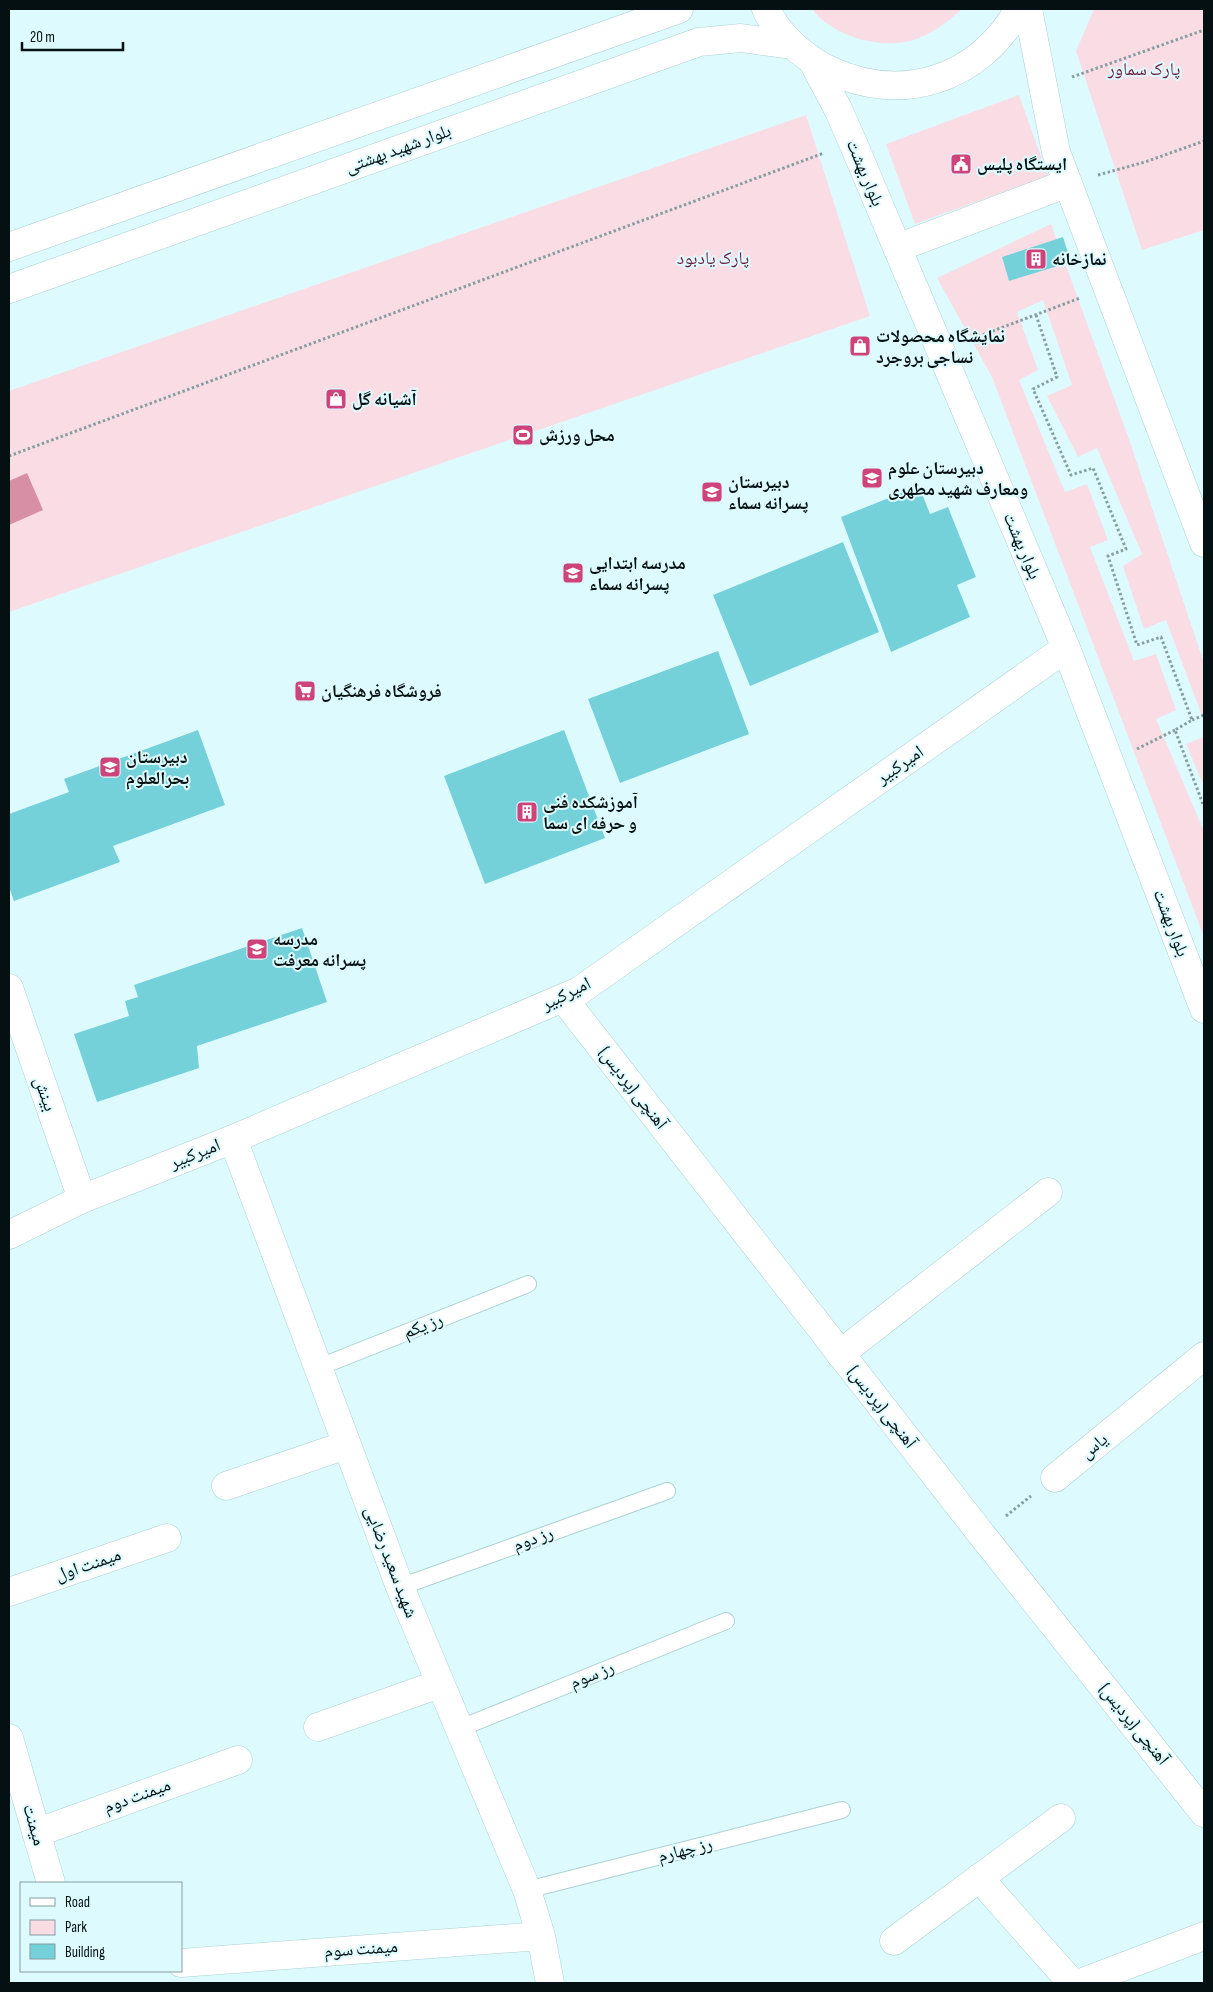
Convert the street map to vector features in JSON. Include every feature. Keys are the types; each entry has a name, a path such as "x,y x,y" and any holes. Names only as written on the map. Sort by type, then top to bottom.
{"street":[{"path":"9,247 679,9"},
{"path":"766,9 792,45 814,62 846,78 881,86 917,84 952,74 983,55 1008,29 1020,9"},
{"path":"1028,9 1056,152 1204,543"},
{"name":"بلوار شهید بهشتی","path":"9,289 699,42 741,38 792,45"},
{"name":"بلوار بهشت","path":"814,62 838,109 1066,648 1204,1009"},
{"path":"897,248 1068,184"},
{"name":"امیرکبیر","path":"9,1235 82,1199 233,1139 579,991 1066,648"},
{"name":"بینش","path":"9,988 82,1199"},
{"name":"آهنچی (پردیس)","path":"563,998 982,1535 1204,1813"},
{"name":"شهید سعید رضایی","path":"233,1139 400,1587 439,1684 527,1890 540,1936 550,1983"},
{"path":"840,1354 1048,1192"},
{"name":"یاس","path":"1054,1478 1204,1356"},
{"path":"226,1486 346,1445"},
{"name":"میمنت اول","path":"9,1592 167,1538"},
{"path":"318,1727 439,1684"},
{"name":"میمنت","path":"9,1738 51,1882"},
{"name":"میمنت دوم","path":"36,1833 238,1760"},
{"path":"894,1941 1061,1818"},
{"path":"979,1878 1072,1983"},
{"name":"میمنت سوم","path":"182,1963 540,1936"},
{"path":"1080,1983 1204,1936"}],"lane":[{"name":"رز یکم","path":"317,1368 528,1284"},
{"name":"رز دوم","path":"400,1587 667,1491"},
{"name":"رز سوم","path":"458,1729 726,1622"},
{"name":"رز چهارم","path":"527,1890 842,1810"}],"path":[{"path":"1043,87 1204,30"},
{"path":"1068,184 1145,162 1204,141"},
{"path":"9,456 852,142"},
{"path":"940,351 1107,288"},
{"path":"1036,315 1057,377 1034,389 1071,476 1094,468 1126,549 1108,556 1137,645 1161,637 1192,720"},
{"path":"1110,762 1204,715"},
{"path":"1175,730 1204,808"},
{"path":"982,1535 1054,1478"}],"green space":[{"path":"812,9 962,9 944,24 925,35 910,41 884,43 857,38 831,27"},
{"name":"پارک سماور","path":"1094,9 1204,9 1204,230 1142,250 1076,51"},
{"path":"1019,95 1048,176 915,224 886,144"},
{"name":"پارک یادبود","path":"806,115 870,316 9,612 9,391"},
{"path":"1051,224 1129,439 1204,663 1204,721 1166,620 1144,629 1123,566 1142,554 1097,448 1078,457 1047,396 1072,385 1043,300 1017,312 1038,370 1019,380 1065,492 1087,484 1108,540 1090,547 1134,661 1156,654 1176,710 1156,719 1204,831 1204,937 992,377 937,278"},
{"path":"1204,737 1204,786 1186,744"}],"shaded area":[{"path":"27,473 43,510 9,525 9,481"}],"building":[{"name":"نمازخانه","path":"1063,237 1071,262 1009,281 1002,257"},
{"path":"919,486 930,514 948,507 976,577 957,585 970,617 891,652 841,517"},
{"path":"843,542 879,632 750,686 713,595"},
{"path":"718,651 749,734 620,783 588,699"},
{"path":"198,730 225,805 113,846 120,862 14,901 9,887 9,814 69,792 64,779"},
{"name":"آموزشکده فنی و حرفه ای سما","path":"564,730 605,838 485,884 444,776"},
{"path":"302,928 327,1002 197,1046 199,1068 97,1102 74,1034 129,1016 125,1001 138,997 134,985"}],"place":[{"name":"ایستگاه پلیس","path":"961,164"},
{"name":"نمازخانه","path":"1036,259"},
{"name":"نمایشگاه محصولات نساجی بروجرد","path":"860,346"},
{"name":"آشیانه گل","path":"336,399"},
{"name":"محل ورزش","path":"523,435"},
{"name":"دبیرستان علوم ومعارف شهید مطهری","path":"872,478"},
{"name":"دبیرستان پسرانه سماء","path":"712,492"},
{"name":"مدرسه ابتدایی پسرانه سماء","path":"573,573"},
{"name":"فروشگاه فرهنگیان","path":"305,691"},
{"name":"دبیرستان بحرالعلوم","path":"110,767"},
{"name":"آموزشکده فنی و حرفه ای سما","path":"527,812"},
{"name":"مدرسه پسرانه معرفت","path":"257,949"}]}
